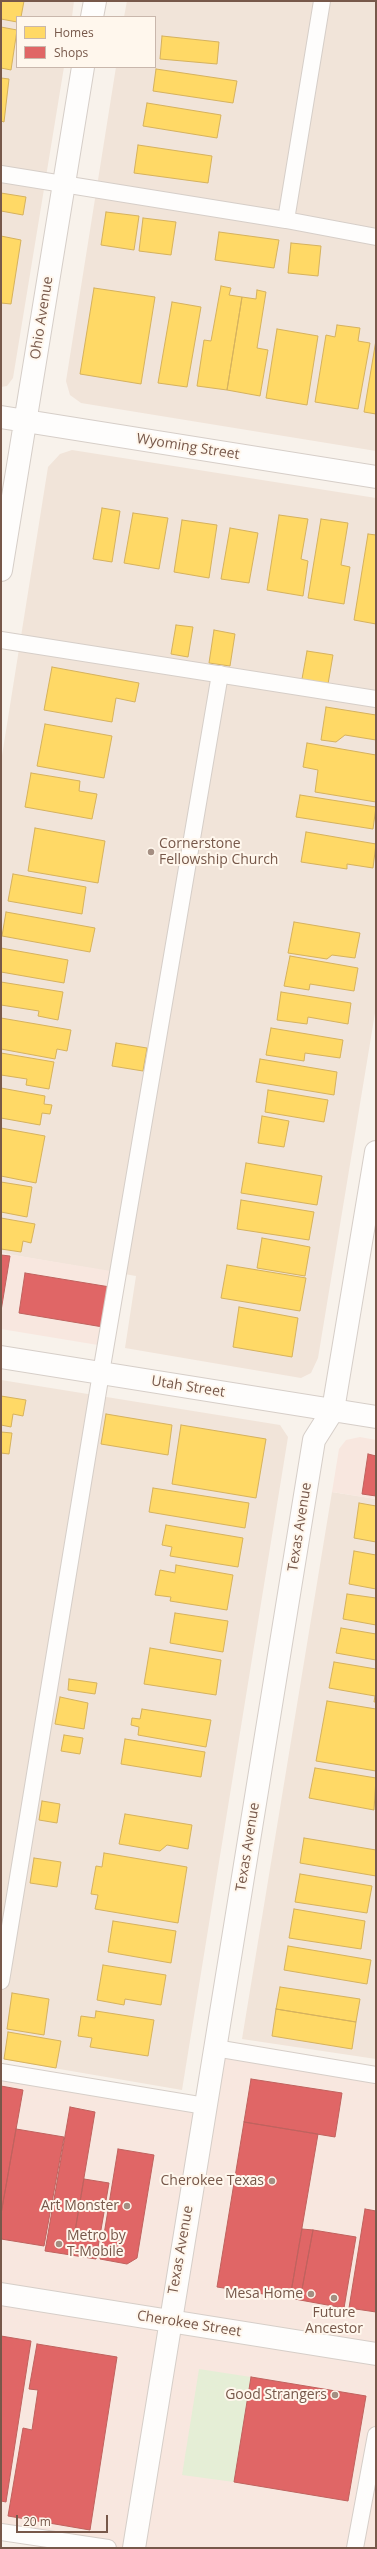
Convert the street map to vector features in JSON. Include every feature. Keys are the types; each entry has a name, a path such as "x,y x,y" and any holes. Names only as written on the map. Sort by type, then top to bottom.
{"street":[{"path":"92,16 95,1"},
{"name":"Ohio Avenue","path":"1,570 83,68"},
{"name":"Wyoming Street","path":"1,417 376,477"},
{"name":"Texas Avenue","path":"134,2548 169,2321 314,1440 333,1410 376,1152"},
{"name":"Utah Street","path":"1,1357 376,1417"},
{"name":"Cherokee Street","path":"1,2294 376,2354"}],"lane":[{"path":"286,220 322,1"},
{"path":"1,174 286,220 376,237"},
{"path":"1,640 376,700"},
{"path":"1,1981 101,1373 220,674"},
{"path":"215,2048 376,2075"},
{"path":"1,2072 205,2106"},
{"path":"355,2548 376,2435"},
{"path":"1,2532 108,2548"}],"shaded area":[{"path":"1,1 74,1 72,16 16,16 16,68 64,68 13,378 7,386 1,387"},
{"path":"127,1 376,1 376,451 81,403 70,395 66,381 116,68 156,68 156,16 124,16"},
{"path":"72,450 376,498 376,1007 318,1358 311,1373 301,1378 125,1348 136,1276 1,1253 1,762 48,467 60,454"},
{"path":"1,1253 111,1271 98,1345 1,1329"},
{"path":"1,1380 280,1425 288,1437 182,2090 1,2059"},
{"path":"360,1437 376,1440 376,1499 332,1492 339,1449 346,1440"},
{"path":"332,1492 376,1499 376,2059 242,2039"},
{"path":"215,2048 376,2075 376,2548 111,2548 1,2530 1,2069 205,2106"}],"green space":[{"path":"199,2369 251,2377 234,2482 182,2475"}],"building: Homes":[{"path":"1,1 24,1 21,16 16,16 16,22 1,19"},
{"path":"1,27 16,30 11,70 1,68"},
{"path":"162,36 219,42 217,64 160,59"},
{"path":"156,69 237,81 233,103 153,91"},
{"path":"1,78 9,79 4,122 1,121"},
{"path":"147,103 221,115 217,138 143,126"},
{"path":"138,145 212,156 208,183 134,173"},
{"path":"1,193 26,197 23,215 1,211"},
{"path":"106,212 139,216 134,250 101,245"},
{"path":"143,218 176,222 171,255 139,251"},
{"path":"219,232 279,240 274,268 215,260"},
{"path":"1,236 21,240 11,304 1,303"},
{"path":"291,243 321,246 318,276 288,273"},
{"path":"221,286 231,288 229,295 242,297 227,390 197,386 204,340 211,341"},
{"path":"94,288 155,297 141,384 80,374"},
{"path":"257,290 266,292 257,348 268,350 260,396 227,390 242,297 256,299"},
{"path":"172,302 201,307 187,387 158,383"},
{"path":"337,325 360,328 358,341 370,343 358,409 315,402 326,335 335,337"},
{"path":"277,329 318,336 307,405 266,398"},
{"path":"376,340 376,414 364,412"},
{"path":"102,508 120,511 112,562 93,559"},
{"path":"133,513 168,518 159,569 124,563"},
{"path":"279,515 308,519 301,559 308,561 303,596 267,590"},
{"path":"321,519 348,523 341,565 350,567 344,604 308,598"},
{"path":"182,520 217,525 209,578 174,572"},
{"path":"230,528 258,533 249,583 221,579"},
{"path":"368,534 376,535 376,624 354,620"},
{"path":"176,625 193,627 188,657 171,654"},
{"path":"214,630 235,634 230,666 209,663"},
{"path":"307,651 333,655 328,684 302,679"},
{"path":"52,667 139,683 135,702 116,698 112,722 44,710"},
{"path":"326,707 376,715 376,740 345,735 336,742 321,740"},
{"path":"45,724 112,736 104,778 37,766"},
{"path":"307,743 376,755 376,802 315,792 318,770 303,767"},
{"path":"31,773 80,781 79,791 97,794 92,819 25,807"},
{"path":"300,795 376,807 373,829 296,817"},
{"path":"35,828 105,841 98,883 28,871"},
{"path":"306,832 376,844 373,868 347,864 347,869 301,862"},
{"path":"13,874 86,887 82,914 8,901"},
{"path":"6,912 95,928 90,952 2,936"},
{"path":"294,922 360,933 355,958 332,955 327,959 288,953"},
{"path":"1,948 68,960 64,983 1,972"},
{"path":"290,956 358,968 354,991 310,984 309,990 284,986"},
{"path":"1,982 63,992 58,1020 38,1016 39,1011 1,1005"},
{"path":"281,992 351,1003 348,1024 308,1017 307,1024 277,1020"},
{"path":"1,1018 71,1030 67,1051 57,1049 55,1059 1,1049"},
{"path":"271,1028 343,1040 340,1058 305,1053 304,1061 266,1055"},
{"path":"116,1043 147,1048 143,1071 112,1066"},
{"path":"1,1053 54,1062 49,1089 26,1085 27,1079 1,1075"},
{"path":"260,1059 337,1072 334,1095 256,1082"},
{"path":"1,1088 45,1096 44,1104 52,1105 50,1114 42,1113 40,1125 1,1118"},
{"path":"268,1090 328,1100 324,1122 265,1112"},
{"path":"262,1116 289,1121 284,1147 258,1143"},
{"path":"1,1128 45,1136 36,1183 1,1176"},
{"path":"246,1163 322,1176 317,1205 241,1193"},
{"path":"1,1182 32,1187 27,1217 1,1212"},
{"path":"241,1200 314,1212 309,1240 237,1229"},
{"path":"1,1218 35,1224 31,1243 23,1241 21,1252 1,1249"},
{"path":"262,1238 310,1247 305,1276 257,1268"},
{"path":"227,1265 306,1278 300,1311 221,1298"},
{"path":"239,1307 298,1318 292,1357 233,1347"},
{"path":"1,1396 26,1400 23,1416 13,1414 11,1427 1,1425"},
{"path":"106,1414 172,1425 168,1455 101,1444"},
{"path":"181,1425 266,1439 256,1498 172,1484"},
{"path":"1,1432 12,1433 9,1454 1,1453"},
{"path":"153,1488 249,1503 245,1528 149,1512"},
{"path":"359,1503 376,1506 376,1542 354,1538"},
{"path":"166,1525 243,1538 238,1567 170,1556 172,1547 162,1545"},
{"path":"354,1551 376,1555 376,1589 349,1584"},
{"path":"176,1565 233,1575 227,1610 170,1601 171,1597 155,1595 160,1570 175,1573"},
{"path":"347,1594 376,1598 376,1625 343,1619"},
{"path":"175,1613 228,1621 223,1652 170,1643"},
{"path":"341,1628 376,1634 376,1660 336,1653"},
{"path":"150,1648 221,1660 216,1695 144,1684"},
{"path":"334,1662 376,1669 376,1702 374,1702 375,1696 329,1688"},
{"path":"69,1679 97,1683 95,1694 68,1690"},
{"path":"60,1697 88,1703 84,1729 55,1724"},
{"path":"327,1701 376,1709 376,1771 316,1761"},
{"path":"142,1709 211,1720 206,1747 138,1735 139,1727 131,1725 132,1718 140,1719"},
{"path":"64,1735 83,1738 80,1754 61,1751"},
{"path":"125,1739 205,1752 201,1777 121,1764"},
{"path":"315,1768 376,1778 374,1810 309,1798"},
{"path":"42,1801 60,1804 57,1823 39,1820"},
{"path":"125,1814 192,1825 188,1849 167,1845 160,1851 119,1844"},
{"path":"304,1838 376,1850 376,1876 300,1863"},
{"path":"104,1853 187,1867 178,1923 95,1909 98,1895 91,1894 96,1866 102,1867"},
{"path":"34,1858 61,1862 57,1887 30,1883"},
{"path":"300,1874 372,1886 367,1913 295,1902"},
{"path":"294,1909 365,1921 361,1949 289,1938"},
{"path":"113,1921 176,1931 171,1963 108,1952"},
{"path":"288,1946 371,1960 367,1984 284,1970"},
{"path":"103,1965 166,1975 161,2005 125,1999 124,2005 97,2000"},
{"path":"280,1987 360,1999 356,2022 276,2009"},
{"path":"12,1993 49,1999 44,2035 7,2029"},
{"path":"276,2009 356,2022 352,2049 272,2036"},
{"path":"96,2011 154,2020 148,2056 90,2047 92,2038 78,2036 81,2016 95,2018"},
{"path":"8,2032 61,2041 56,2068 4,2059"}],"building: Shops":[{"path":"1,1255 10,1256 1,1311"},
{"path":"25,1273 110,1287 103,1327 19,1313"},
{"path":"368,1454 376,1456 376,1496 362,1494"},
{"path":"251,2079 342,2093 335,2137 244,2122"},
{"path":"1,2086 23,2090 1,2214"},
{"path":"70,2107 95,2112 71,2255 45,2251"},
{"name":"Cherokee Texas","path":"244,2122 318,2134 290,2298 217,2287"},
{"path":"16,2129 64,2137 44,2246 1,2239 1,2214"},
{"name":"Art Monster","path":"118,2149 154,2155 137,2258 127,2264 100,2259"},
{"path":"84,2179 109,2183 96,2259 71,2255"},
{"path":"365,2209 376,2211 376,2312 349,2308"},
{"path":"302,2229 313,2230 300,2300 290,2298"},
{"path":"313,2230 356,2237 344,2308 300,2300"},
{"path":"1,2336 31,2341 6,2502 1,2501"},
{"path":"37,2344 117,2357 90,2530 8,2516 23,2428 32,2430 38,2390 29,2389"},
{"path":"251,2377 366,2396 348,2501 234,2482"}],"place":[{"name":"Cornerstone Fellowship Church","path":"151,852"},
{"name":"Cherokee Texas","path":"272,2181"},
{"name":"Art Monster","path":"127,2206"},
{"name":"Metro by T-Mobile","path":"59,2244"},
{"name":"Mesa Home","path":"311,2294"},
{"name":"Future Ancestor","path":"334,2298"},
{"name":"Good Strangers","path":"335,2395"}]}
